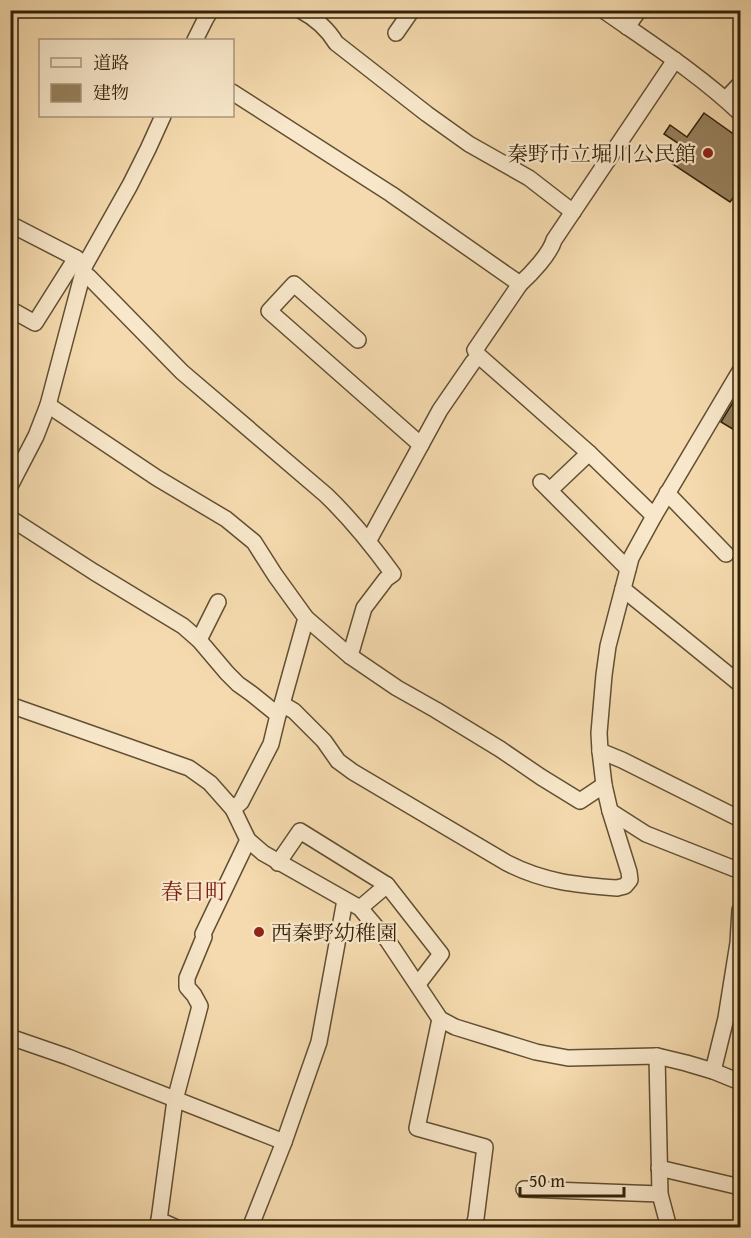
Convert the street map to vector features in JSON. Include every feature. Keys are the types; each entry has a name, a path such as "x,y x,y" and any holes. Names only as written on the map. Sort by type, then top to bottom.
{"street":[{"path":"300,10 329,32 336,43 427,114 470,144 529,178 573,212"},
{"path":"396,33 412,10"},
{"path":"603,10 675,60 741,112"},
{"path":"627,27 639,10"},
{"path":"195,39 204,13"},
{"path":"654,516 589,453 475,350 520,284 552,246 675,60"},
{"path":"726,99 741,84"},
{"path":"234,93 391,194 520,284"},
{"path":"10,309 35,322 81,266 130,184 163,117"},
{"path":"10,224 81,266 182,372 326,495 348,515 369,540 393,574 386,579 364,608 350,656"},
{"path":"10,486 36,436 48,405 81,266"},
{"path":"358,340 294,284 269,311 422,445"},
{"path":"369,540 440,410 472,362 479,356"},
{"path":"10,518 183,626 200,640 238,684 280,709 294,711 324,741 338,761 353,772 525,872 568,884 617,888 625,886 630,880 610,811 600,751 599,733 608,646 632,558 654,516 741,371"},
{"path":"48,405 158,478 226,519 254,542 274,575 306,618 350,656 397,688 500,749 580,801 604,785"},
{"path":"589,453 545,486 628,569"},
{"path":"667,494 726,554"},
{"path":"622,589 741,684"},
{"path":"200,640 218,602"},
{"path":"233,809 241,802 271,744 306,618"},
{"path":"10,705 189,768 210,783 233,809 248,840 263,853 360,908 388,941 440,1019 455,1027 536,1052 568,1058 657,1056 712,1071 741,1082"},
{"path":"600,751 741,819"},
{"path":"610,811 646,834 741,871"},
{"path":"278,863 300,831 387,885 441,954 418,984"},
{"path":"177,1227 158,1224 176,1100 200,1006 187,987 187,978 204,937 203,934 248,840"},
{"path":"360,908 387,885"},
{"path":"250,1227 284,1142 319,1042 345,900"},
{"path":"712,1071 726,1018 741,910"},
{"path":"440,1019 417,1128 485,1147 473,1227"},
{"path":"10,1037 68,1057 284,1142"},
{"path":"657,1056 660,1194 669,1227"},
{"path":"659,1168 741,1186"},
{"path":"524,1189 660,1194"}],"building":[{"name":"秦野市立堀川公民館","path":"704,113 739,138 741,188 730,202 671,163 681,145 664,134 670,125 687,137"},
{"path":"741,389 741,434 721,422"}],"place":[{"name":"秦野市立堀川公民館","path":"708,153"},
{"name":"西秦野幼稚園","path":"259,932"}],"district":[{"name":"春日町","path":"194,891"}]}
